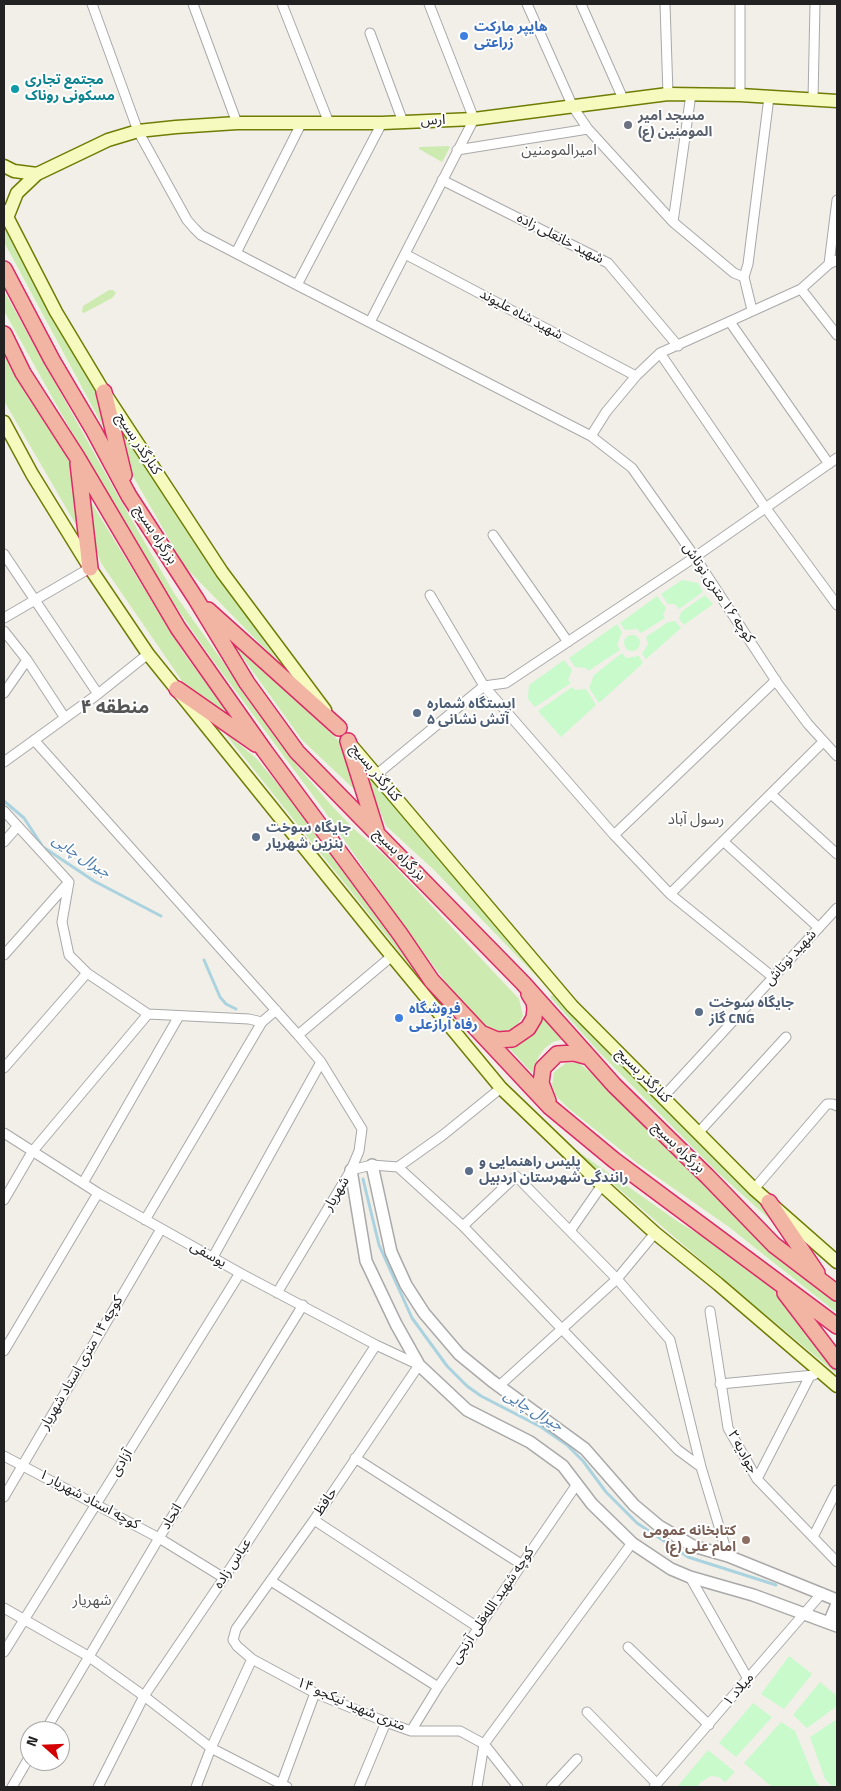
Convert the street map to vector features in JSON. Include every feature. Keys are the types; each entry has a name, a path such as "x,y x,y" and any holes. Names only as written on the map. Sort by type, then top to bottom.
{"highway":[{"name":"بزرگراه بسیج","path":"4,269 52,360 94,431 129,496 196,599 247,683 298,752 523,983 614,1085 774,1245 837,1293"},
{"name":"بزرگراه بسیج","path":"6,339 23,373 77,457 178,628 432,981 550,1107 614,1160 837,1326"},
{"path":"104,392 129,496"},
{"path":"77,457 90,568"},
{"path":"196,599 338,728"},
{"path":"177,689 264,750"},
{"path":"348,741 377,833"},
{"path":"481,1034 497,1040 512,1039 528,1028 534,1018 535,1009 534,1002 523,983"},
{"path":"550,1107 541,1083 543,1068 557,1054 574,1053 589,1057"},
{"path":"769,1202 824,1282"},
{"path":"773,1278 837,1361"}],"main road":[{"name":"ارس","path":"5,214 17,193 37,174 108,140 138,131 237,123 382,123 474,119 668,94 740,95 837,101"},
{"path":"4,166 14,171 37,174"},
{"name":"کنارگذر بسیج","path":"5,214 56,312 104,392 222,572 348,741 572,1006 664,1096 754,1189 837,1262"},
{"path":"4,422 32,474 90,568 148,654 501,1088 602,1186 655,1233 718,1284 816,1375 837,1386"}],"street":[{"name":"کوچه ۱۶ متری نوتاش","path":"92,4 138,131 194,228 201,235 591,436 632,468 695,557 776,680 823,742 836,752"},
{"path":"193,4 237,123"},
{"path":"282,4 329,123"},
{"path":"370,322 474,119 429,4"},
{"path":"527,4 573,107 588,129 673,222 734,273 744,277"},
{"path":"582,4 624,101"},
{"path":"665,4 668,94"},
{"path":"740,4 740,95"},
{"path":"813,99 815,4"},
{"path":"370,33 403,122"},
{"path":"673,222 691,94"},
{"path":"752,310 744,277 748,264 769,97"},
{"path":"297,285 382,123"},
{"path":"236,253 301,124"},
{"path":"457,150 588,129"},
{"name":"شهید خانعلی زاده","path":"442,180 608,264 678,346"},
{"path":"591,436 606,412 636,376 660,353 801,289 833,262 837,200"},
{"name":"شهید شاه علیوند","path":"405,254 636,376"},
{"path":"801,289 837,335"},
{"path":"376,775 484,686 506,683 695,557 833,461 730,322"},
{"path":"660,353 765,507 837,605"},
{"path":"493,535 568,642"},
{"path":"4,554 98,694"},
{"path":"4,618 90,568"},
{"path":"430,595 484,686 614,835 670,894 774,978"},
{"path":"4,631 27,660 65,718"},
{"path":"4,762 98,694 148,654"},
{"path":"4,693 27,660"},
{"path":"614,835 776,680"},
{"path":"34,740 321,1062 362,1129 359,1151 351,1170 366,1261 396,1324 419,1365 467,1410 530,1442 563,1466 592,1504 632,1543 671,1569 753,1595 833,1624 837,1604"},
{"path":"670,894 823,742"},
{"path":"771,794 837,854"},
{"path":"4,811 69,882"},
{"path":"4,842 17,827"},
{"path":"723,841 819,928"},
{"path":"69,882 62,922 69,955 87,973 148,1014 249,1019 262,1022"},
{"path":"4,955 69,882"},
{"name":"شهید نوتاش","path":"664,1096 837,908"},
{"path":"298,1035 392,956"},
{"path":"4,1068 87,973"},
{"path":"145,1220 262,1022 276,1010"},
{"path":"4,1200 32,1152 148,1014"},
{"path":"83,1183 179,1016"},
{"path":"699,1132 786,1037"},
{"path":"213,1257 321,1062"},
{"path":"501,1088 443,1135 398,1167 463,1226 678,1450 701,1467"},
{"path":"754,1189 827,1104 837,1106"},
{"name":"یوسفی","path":"4,1134 98,1193 240,1273 376,1345 419,1365"},
{"path":"372,1165 391,1252 406,1284 424,1313 459,1354 499,1386 585,1448 634,1505 659,1526 693,1546 728,1556 837,1600"},
{"name":"شهریار","path":"277,1293 351,1170 372,1165 398,1167"},
{"path":"463,1226 516,1176 617,1279 670,1340 701,1467 728,1556"},
{"path":"570,1231 602,1186"},
{"path":"4,1351 98,1193"},
{"name":"کوچه ۱۴ متری استاد شهریار","path":"4,1497 161,1229"},
{"path":"499,1386 617,1279 655,1233"},
{"name":"آزادی","path":"4,1652 240,1273"},
{"name":"اتحاد","path":"51,1721 159,1538 303,1305"},
{"name":"جوادیه ۲","path":"710,1311 728,1428 757,1478 837,1562"},
{"name":"عباس زاده","path":"98,1787 144,1696 224,1578 376,1345"},
{"name":"حافظ","path":"233,1640 236,1629 314,1520 419,1365"},
{"path":"720,1384 816,1375"},
{"path":"757,1478 816,1375"},
{"name":"کوچه استاد شهریار ۱","path":"4,1456 96,1503 159,1538 224,1578"},
{"path":"355,1458 521,1564"},
{"name":"کوچه شهید الله‌قلی آرنجی","path":"412,1731 438,1687 577,1484"},
{"path":"813,1537 837,1490"},
{"path":"314,1520 479,1628"},
{"path":"477,1787 484,1744 632,1543"},
{"path":"690,1576 748,1679"},
{"path":"271,1581 438,1687"},
{"name":"میلاد ۱","path":"656,1786 806,1614 822,1593"},
{"path":"4,1608 88,1656 144,1696 211,1748 284,1786 315,1693"},
{"name":"۱۴ متری شهید نیکجو","path":"233,1640 252,1659 315,1693 386,1722 412,1731 460,1731 484,1744 518,1787"},
{"path":"628,1647 709,1725"},
{"path":"196,1787 211,1748 252,1659"},
{"path":"587,1712 656,1786"},
{"path":"359,1787 386,1722"},
{"path":"551,1787 577,1759"},
{"path":"12,1787 21,1771"}],"green space":[{"path":"419,147 450,147 442,162 419,149"},
{"path":"4,223 63,334 99,393 107,434 4,242"},
{"path":"109,290 113,290 116,293 112,298 84,313 82,312 83,306"},
{"path":"4,291 174,593 294,762 331,805 353,828 386,857 519,999 523,1016 518,1024 510,1030 501,1033 490,1031 477,1020 447,984 396,915 323,809 211,658 168,595 108,497 4,311"},
{"path":"4,353 30,391 69,461 79,530 4,401"},
{"path":"122,429 180,520 279,663 185,567 134,478"},
{"path":"91,502 183,652 233,720 191,694 101,563 92,539"},
{"path":"682,580 698,583 703,592 679,609 675,604 668,604 661,594"},
{"path":"705,595 713,604 684,625 679,619 681,612"},
{"path":"657,596 666,608 663,615 665,618 641,633 637,629 625,630 620,623"},
{"path":"675,621 681,628 646,659 642,654 648,644 646,637 668,622"},
{"path":"617,624 622,632 617,645 620,650 588,671 586,668 575,667 569,658"},
{"path":"223,630 341,743 356,791 302,740"},
{"path":"629,635 635,635 640,640 638,649 629,651 624,646 624,640"},
{"path":"622,653 626,658 639,656 643,663 599,703 589,688 594,675"},
{"path":"564,660 572,670 568,680 571,683 535,707 528,699 529,685"},
{"path":"572,687 575,690 586,689 596,705 561,737 538,711"},
{"path":"223,731 256,758 303,814 456,1023"},
{"path":"361,764 543,983 434,870 386,826"},
{"path":"555,994 765,1206 786,1234 716,1171 598,1051 550,997"},
{"path":"540,1012 564,1039 553,1042 544,1049 532,1073 509,1048 518,1042"},
{"path":"566,1063 579,1063 605,1084 782,1258 837,1302 837,1313 729,1227 637,1163 568,1108 556,1096 552,1085 554,1072"},
{"path":"566,1143 680,1223 746,1262 783,1299 837,1371 837,1374 725,1281"},
{"path":"789,1656 812,1674 784,1709 761,1694"},
{"path":"820,1682 837,1696 837,1706 807,1728 793,1715"},
{"path":"753,1703 772,1717 736,1757 719,1743"},
{"path":"837,1719 837,1787 833,1787 825,1779 810,1737"},
{"path":"781,1722 795,1731 815,1780 820,1787 772,1787 744,1763"},
{"path":"708,1750 735,1772 725,1782 719,1777 711,1776 697,1787 677,1787"}],"waterway":[{"name":"جیرال چایی","path":"4,801 24,818 43,847 94,881 161,916"},
{"name":"جیرال چایی","path":"204,960 220,997 226,1004 236,1009"},
{"name":"جیرال چایی","path":"363,1179 379,1245 412,1318 447,1366 467,1386 481,1396 541,1427 567,1445 583,1461 606,1492 637,1523 688,1557 776,1585"}],"place":[{"name":"هایپر مارکت زراعتی","path":"464,36"},
{"name":"مجتمع تجاری مسکونی روناک","path":"15,89"},
{"name":"مسجد امیر المومنین (ع)","path":"628,125"},
{"name":"ایستگاه شماره ۵ آتش نشانی","path":"417,713"},
{"name":"جایگاه سوخت بنزین شهریار","path":"256,837"},
{"name":"جایگاه سوخت گاز CNG","path":"699,1012"},
{"name":"فروشگاه رفاه آرازعلی","path":"399,1018"},
{"name":"پلیس راهنمایی و رانندگی شهرستان اردبیل","path":"469,1171"},
{"name":"کتابخانه عمومی امام علی (ع)","path":"746,1540"}],"district":[{"name":"امیرالمومنین","path":"559,151"},
{"name":"منطقه ۴","path":"115,708"},
{"name":"رسول آباد","path":"696,820"},
{"name":"شهریار","path":"92,1601"}]}
